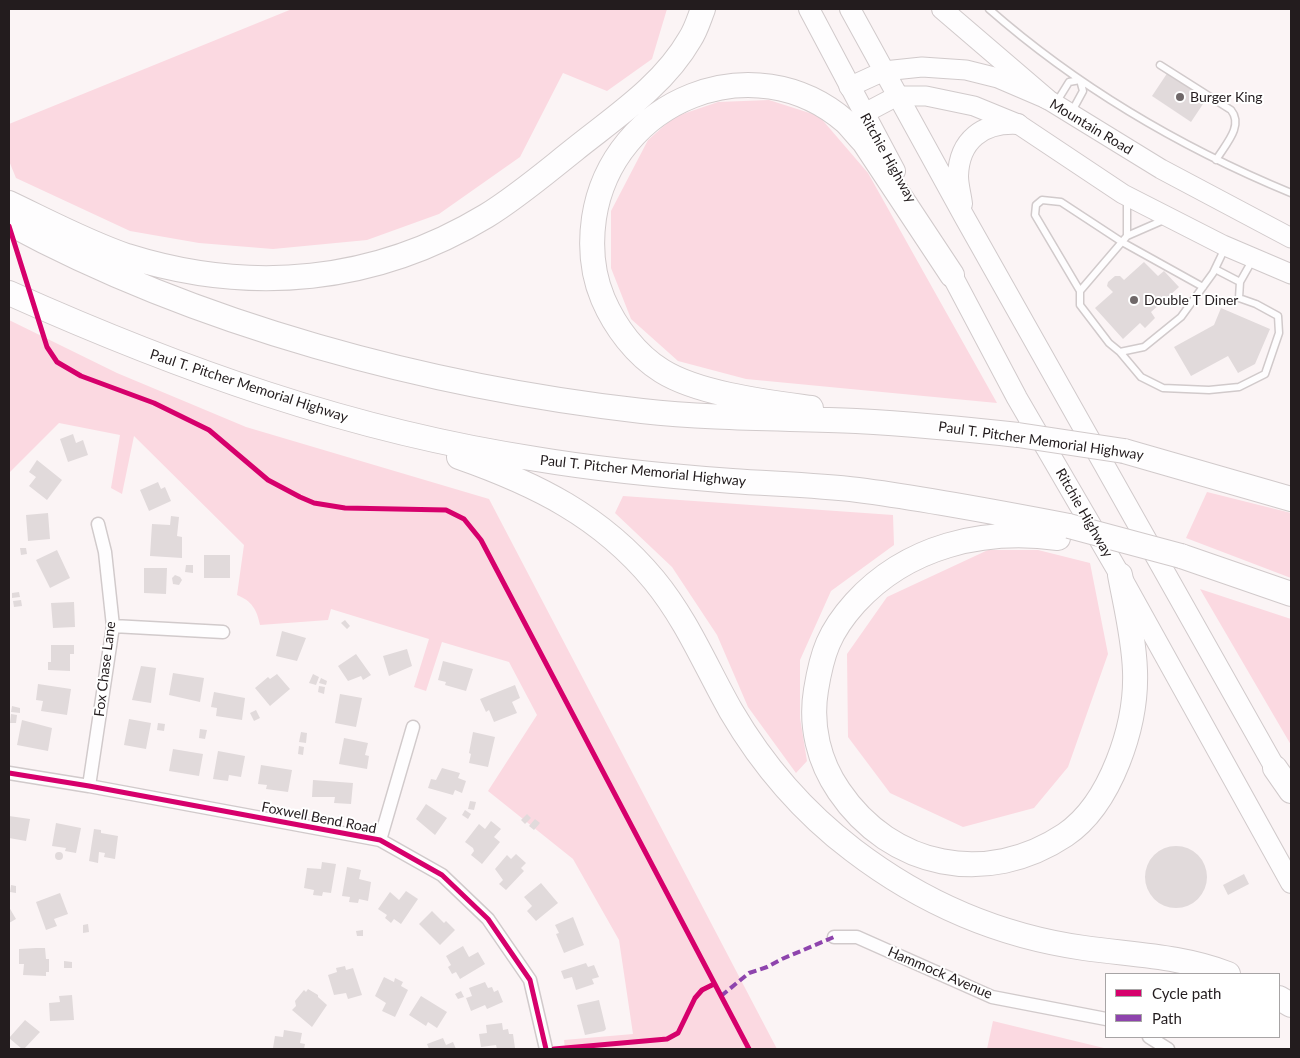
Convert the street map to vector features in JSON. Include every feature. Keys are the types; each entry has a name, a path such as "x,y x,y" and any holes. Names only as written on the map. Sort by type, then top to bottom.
{"highway":[{"path":"9,203 66,231 126,255 177,269 225,278 273,279 327,276 382,263 435,243 486,216 528,187 646,92 672,66 691,38 703,9"},
{"path":"939,426 802,407 718,392 685,383 662,371 641,355 623,334 609,313 599,290 593,265 592,243 596,205 605,176 618,153 636,132 660,111 682,100 710,90 737,86 770,88 794,94 822,106 846,122 864,142 952,275"},
{"name":"Paul T. Pitcher Memorial Highway","path":"9,223 122,276 212,312 325,348 440,378 542,398 644,411 733,418 939,426 1018,435 1124,451 1291,488"},
{"name":"Paul T. Pitcher Memorial Highway","path":"9,293 103,336 195,371 310,409 431,440 535,459 638,473 856,490 933,500 1074,534 1181,556 1291,594"},
{"path":"387,429 430,447 509,475 548,494 584,515 620,544 654,580 681,618 730,709 755,750 777,777 817,820 893,879 943,906 994,927 1036,940 1187,962 1225,973"},
{"path":"1124,451 1291,499"},
{"path":"1074,534 994,536 958,541 894,569 864,593 844,614 827,642 815,699 814,725 819,750 830,778 850,807 873,830 899,848 928,859 965,864 1000,863 1035,851 1066,834 1092,808 1110,780 1124,745 1132,703 1135,673 1120,575"},
{"path":"1275,768 1291,791"},
{"path":"1280,999 1291,1006"}],"main road":[{"name":"Ritchie Highway","path":"809,9 863,114 1017,398 1120,575 1291,883"},
{"path":"850,9 965,218 1291,796"},
{"path":"942,9 1057,106"},
{"name":"Mountain Road","path":"849,87 884,72 922,67 966,70 998,78 1057,106 1161,169 1291,238"},
{"path":"863,114 897,96 926,96 958,101 1001,116 1018,124 1128,196 1226,246 1291,274"},
{"path":"965,218 958,176 964,148 976,134 990,127 1002,123 1018,124"}],"street":[{"name":"Fox Chase Lane","path":"89,786 113,626 105,552 98,524"},
{"path":"113,626 223,632"},
{"path":"380,840 413,727"},
{"name":"Foxwell Bend Road","path":"9,773 380,840 442,875 488,919 530,980 546,1049"},
{"name":"Hammock Avenue","path":"834,937 857,937 992,997 1105,1019"},
{"path":"1151,1038 1168,1049"}],"lane":[{"path":"989,9 1080,80 1184,143 1216,160 1291,193"},
{"path":"1160,65 1231,110 1235,115 1236,127 1216,160"},
{"path":"1057,106 1084,91 1080,80"},
{"path":"1057,106 1069,82 1080,80"},
{"path":"1127,236 1128,196"},
{"path":"1203,287 1122,242 1061,202 1042,200 1036,205 1035,215 1080,291 1080,305 1109,343 1120,352 1141,377 1163,388 1209,390 1239,388 1265,374 1279,332 1278,316 1256,304 1239,298 1240,282 1254,258"},
{"path":"1080,291 1127,236 1170,217"},
{"path":"1120,352 1144,347 1181,317 1215,269 1226,246"},
{"path":"1215,269 1240,282"}],"shaded area":[{"path":"292,9 667,9 652,59 607,91 563,73 520,157 439,214 367,240 273,249 199,243 130,231 16,178 9,161 9,124"},
{"path":"769,100 819,116 868,173 997,403 746,379 678,361 631,319 611,268 611,211 648,140 674,117 718,102"},
{"path":"9,320 117,373 246,427 489,499 777,1049 565,1049 564,1040 633,1034 619,940 573,859 488,791 537,715 509,662 442,642 426,691 414,687 429,639 331,609 328,620 260,625 253,607 237,595 244,545 134,436 122,494 111,488 120,435 59,423 9,473"},
{"path":"1207,492 1291,513 1291,578 1186,538"},
{"path":"623,496 893,515 894,545 831,591 800,660 800,718 807,761 796,773 748,707 717,635 672,567 615,513"},
{"path":"988,550 1038,550 1090,563 1108,654 1068,767 1034,808 963,827 890,793 848,737 847,654 887,597"},
{"path":"1200,589 1291,619 1291,745"},
{"path":"993,1021 1108,1049 987,1049"}],"building":[{"name":"Burger King","path":"1168,72 1207,98 1191,122 1152,96"},
{"name":"Double T Diner","path":"1144,262 1158,276 1164,271 1179,287 1151,312 1155,318 1145,328 1140,323 1123,339 1095,308 1113,292 1107,286 1108,282 1115,276 1120,276 1124,280"},
{"path":"1221,308 1270,329 1255,364 1238,373 1228,356 1191,376 1174,347 1214,325"},
{"path":"73,434 76,443 83,440 88,455 68,462 60,439"},
{"path":"37,460 62,480 47,500 29,486 36,477 29,472"},
{"path":"158,482 161,489 165,487 171,501 149,511 140,490"},
{"path":"48,513 50,539 28,541 26,515"},
{"path":"171,516 179,517 177,536 182,537 182,558 150,556 152,524 170,525"},
{"path":"20,548 26,548 27,554 21,555"},
{"path":"57,550 70,578 50,588 36,560"},
{"path":"204,555 230,555 230,578 204,578"},
{"path":"186,565 193,565 193,573 185,572"},
{"path":"144,568 167,568 166,594 144,593"},
{"path":"175,575 182,580 179,585 173,584 172,578"},
{"path":"19,592 20,597 12,598 12,593"},
{"path":"21,600 22,606 14,607 13,601"},
{"path":"74,602 75,627 53,628 51,603"},
{"path":"345,620 350,626 347,629 341,623"},
{"path":"282,631 306,638 297,661 276,656"},
{"path":"51,645 74,645 74,654 70,654 70,671 48,670 48,662 51,662"},
{"path":"407,649 412,666 389,676 383,656"},
{"path":"356,654 371,675 363,680 361,676 348,681 338,666"},
{"path":"443,661 473,669 466,691 445,685 446,682 438,680"},
{"path":"141,666 156,668 151,703 132,700"},
{"path":"173,673 204,678 200,702 169,695"},
{"path":"277,674 290,689 270,706 255,688 268,677 270,679"},
{"path":"313,674 319,677 316,685 309,683"},
{"path":"321,678 327,681 326,685 319,683"},
{"path":"38,684 71,689 67,715 41,711 43,701 36,700"},
{"path":"515,685 520,698 512,702 517,713 494,722 489,710 486,712 480,699"},
{"path":"319,686 325,687 324,694 318,692"},
{"path":"214,692 245,698 242,720 216,716 217,708 211,707"},
{"path":"340,694 362,698 356,727 335,723"},
{"path":"12,706 20,708 20,713 11,712"},
{"path":"256,710 260,718 254,721 250,713"},
{"path":"11,714 17,715 16,723 10,723"},
{"path":"129,719 151,723 146,749 124,745"},
{"path":"22,720 52,728 48,751 17,745"},
{"path":"158,723 165,724 164,731 157,730"},
{"path":"200,729 207,730 205,739 199,738"},
{"path":"301,732 307,733 306,743 299,742"},
{"path":"473,732 495,737 488,767 469,763"},
{"path":"344,738 368,743 365,755 369,756 367,769 339,764"},
{"path":"299,746 304,747 303,755 298,754"},
{"path":"173,749 203,754 199,776 169,771"},
{"path":"218,751 245,756 241,777 229,775 228,781 213,779"},
{"path":"261,765 292,770 288,792 266,789 267,785 258,784"},
{"path":"442,768 460,773 458,778 466,781 462,793 455,790 453,795 428,788 431,779 436,780"},
{"path":"313,780 353,783 351,804 334,803 335,797 312,797"},
{"path":"470,801 476,802 474,810 468,809"},
{"path":"426,804 447,818 435,835 416,819"},
{"path":"465,810 471,814 468,819 462,815"},
{"path":"527,814 531,818 525,824 521,820"},
{"path":"9,816 30,819 26,841 9,838"},
{"path":"535,819 540,823 534,830 529,826"},
{"path":"491,821 501,829 494,837 500,842 482,864 471,855 474,851 473,848 465,842 479,824 485,829"},
{"path":"56,823 81,828 76,853 65,851 66,848 52,846"},
{"path":"94,829 101,830 101,833 118,836 115,859 104,857 105,853 99,852 98,863 89,861"},
{"path":"1176,846 1188,849 1198,855 1204,865 1207,877 1204,889 1198,899 1188,905 1176,908 1164,905 1154,899 1148,889 1145,877 1148,865 1154,855 1164,849"},
{"path":"59,852 63,856 59,860 55,856"},
{"path":"516,854 526,863 521,868 524,871 506,890 499,884 503,880 495,869 507,855 511,859"},
{"path":"322,862 336,864 331,893 323,892 322,896 313,895 314,890 304,888 307,868 321,869"},
{"path":"347,867 361,870 359,879 371,882 368,901 359,899 358,903 349,902 350,897 342,896"},
{"path":"1244,874 1249,884 1228,895 1223,885"},
{"path":"541,883 558,903 536,921 527,911 532,906 524,897"},
{"path":"11,885 16,886 16,893 10,892"},
{"path":"406,891 418,899 401,924 394,919 391,923 385,918 387,915 378,909 390,892 399,900"},
{"path":"60,893 68,914 54,919 57,926 46,930 36,902"},
{"path":"9,907 16,919 9,923"},
{"path":"432,911 444,923 446,921 455,930 440,945 419,924"},
{"path":"573,917 584,945 564,953 556,934 559,933 555,925"},
{"path":"88,924 89,932 83,933 83,925"},
{"path":"363,930 363,936 357,936 356,931"},
{"path":"463,946 469,957 478,952 485,964 460,979 456,972 452,974 448,967 451,965 446,956"},
{"path":"45,948 46,959 49,959 49,972 46,972 46,976 23,975 24,964 19,964 19,949"},
{"path":"64,961 72,962 72,968 64,968"},
{"path":"586,963 588,967 594,965 599,977 592,979 594,984 576,990 572,977 564,979 561,971"},
{"path":"345,966 346,970 353,968 362,995 348,999 346,993 334,995 328,975 337,972 336,968"},
{"path":"384,977 394,982 395,978 403,982 401,986 408,990 395,1017 382,1011 386,1003 375,996"},
{"path":"485,982 488,988 492,987 494,992 498,990 503,1002 487,1009 485,1005 471,1011 466,998 472,996 469,988"},
{"path":"308,989 318,995 327,1005 312,1027 292,1010 296,1006 295,1001 304,990 306,992"},
{"path":"461,991 464,997 458,999 455,994"},
{"path":"72,995 74,1020 50,1021 49,1003 60,1002 59,996"},
{"path":"421,996 447,1012 437,1028 428,1022 426,1026 409,1015"},
{"path":"599,1000 606,1029 585,1035 577,1005"},
{"path":"25,1020 40,1032 22,1049 9,1038"},
{"path":"502,1023 503,1030 508,1029 509,1034 513,1034 515,1048 497,1049 496,1045 481,1047 479,1034 487,1033 486,1025"},
{"path":"284,1030 302,1033 300,1043 305,1044 304,1049 273,1048 275,1036 283,1037"},
{"path":"443,1038 446,1045 453,1042 456,1049 429,1049 427,1044"}],"marked path":[{"path":"721,996 749,973 834,937"}],"cycle path":[{"path":"9,226 47,347 57,362 81,376 154,403 209,430 268,480 314,503 345,508 446,510 464,519 481,540 749,1049"},
{"path":"9,773 380,840 442,875 488,919 530,980 546,1049"},
{"path":"554,1049 667,1039 678,1033 695,998 702,990 714,984"}],"place":[{"name":"Burger King","path":"1180,97"},
{"name":"Double T Diner","path":"1134,300"}]}
